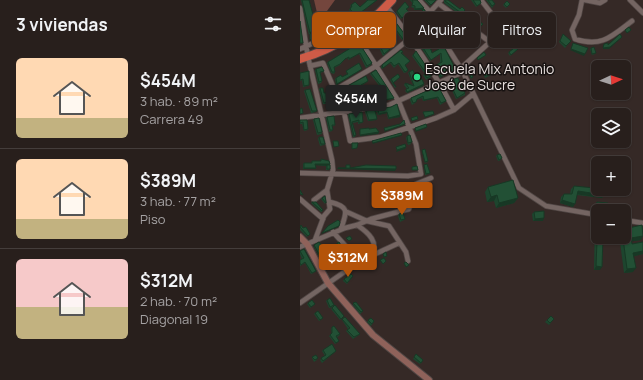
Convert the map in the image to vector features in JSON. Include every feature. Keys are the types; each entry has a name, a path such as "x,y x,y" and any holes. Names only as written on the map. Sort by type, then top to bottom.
{"highway":[{"path":"380,12 392,0"},
{"path":"304,58 331,48"}],"street":[{"path":"420,0 430,12 440,1 488,40"},
{"path":"481,0 490,12"},
{"path":"605,0 600,3 584,0 572,30 575,39 586,42 605,41 632,21"},
{"path":"630,0 643,12"},
{"path":"387,6 404,29"},
{"path":"300,8 301,24 306,48 304,58 310,66 333,170 327,190 330,209 323,219 315,240"},
{"path":"335,90 376,66 404,44"},
{"path":"300,118 372,109 399,102 440,83 462,70 488,44"},
{"path":"300,49 312,45"},
{"path":"300,173 408,176 421,174 416,144 399,102 365,48"},
{"path":"417,48 440,83 454,110"},
{"path":"448,48 462,70 519,188 546,206 591,214"},
{"path":"310,66 323,63 344,112 350,141 381,137 410,127 454,110 473,94"},
{"path":"300,247 341,229 409,209 416,184 431,178"},
{"path":"314,200 327,190"},
{"path":"300,199 323,219"},
{"path":"330,202 341,206 346,212 367,221 389,226 399,244 406,252 408,261"},
{"path":"341,229 346,212"},
{"path":"631,221 643,223"},
{"path":"357,225 371,236 375,243 375,250 371,257"},
{"path":"333,232 351,252"},
{"path":"300,237 307,244 328,283 373,335 429,380"},
{"path":"300,303 360,261 399,244"}],"shaded area":[{"path":"314,0 335,0 326,12 317,12"}],"building":[{"path":"302,0 309,0 312,12 312,31 310,33"},
{"path":"368,0 377,0 361,12 353,12 350,9 352,6 351,5 355,2 360,7"},
{"path":"412,0 417,0 424,8 415,9 415,6 412,5"},
{"path":"426,0 436,0 431,5"},
{"path":"448,0 460,9 462,7 465,12 460,12 445,1"},
{"path":"473,0 480,0 481,3 477,6"},
{"path":"488,0 492,0 495,4 492,6"},
{"path":"507,1 510,4 507,7 504,4"},
{"path":"405,2 409,7 406,9 409,12 404,12 404,16 402,18 397,11"},
{"path":"300,21 303,43 300,43"},
{"path":"396,23 404,33 403,39 396,30"},
{"path":"629,27 631,30 627,33 625,30"},
{"path":"312,32 312,39 310,40 310,34"},
{"path":"563,34 571,41 566,46 560,41"},
{"path":"620,34 622,37 610,47 603,48 604,44 608,43 608,45"},
{"path":"573,43 588,48 585,54 571,49"},
{"path":"594,47 596,53 592,54 591,48"},
{"path":"351,48 362,48 372,63 367,66 360,53 349,59 349,57 334,67 335,72 332,72 328,62"},
{"path":"381,48 391,48 384,54"},
{"path":"423,48 430,48 432,53 438,48 445,48 456,70 452,72 451,69 441,77 435,66 442,62 441,53 431,60"},
{"path":"512,48 518,49 511,55 509,52 513,49"},
{"path":"401,50 403,52 401,53 410,61 405,65 408,70 405,72 399,63 394,66 391,62 383,68 382,65"},
{"path":"416,51 432,75 427,78 424,74 426,73 413,55"},
{"path":"484,52 486,55 478,60 477,58"},
{"path":"359,63 362,69 337,84 336,78 341,75 342,77 348,74 346,71"},
{"path":"469,66 473,77 471,78 467,67"},
{"path":"490,66 496,71 486,76 483,70"},
{"path":"322,67 324,71 320,72 322,81 319,82 316,69"},
{"path":"376,70 394,98 364,104 363,102 380,99 376,90 382,87 371,73"},
{"path":"413,70 417,81 422,79 424,84 407,92 406,89 409,88 405,83 414,86 409,72"},
{"path":"309,71 309,85 304,86 303,79 300,80 300,73"},
{"path":"398,74 400,77 393,83 391,79"},
{"path":"366,76 368,81 361,85 364,91 360,93 357,88 342,95 340,90"},
{"path":"458,78 465,93 457,98 450,83 455,81 454,79"},
{"path":"438,86 446,101 441,103 438,97 424,100 423,96 413,103 411,98"},
{"path":"320,88 323,88 324,93 326,93 327,102 324,103"},
{"path":"310,89 317,111 312,111 305,90"},
{"path":"362,97 364,102 360,102 361,104 356,105 355,99"},
{"path":"397,104 400,115 389,118 387,112 379,114 378,110 375,111 377,119 369,120 366,111 391,107"},
{"path":"302,108 303,113 300,114 300,109"},
{"path":"433,111 434,114 425,117 423,112"},
{"path":"362,112 363,122 359,123 359,120 352,122 356,135 354,136 349,114"},
{"path":"334,116 335,125 332,125 333,130 330,130 327,117"},
{"path":"417,116 418,119 412,121 411,118"},
{"path":"319,118 322,132 318,133 314,119"},
{"path":"300,120 307,120 308,129 304,130 303,122 300,123"},
{"path":"404,120 405,124 385,131 384,128 400,124"},
{"path":"426,124 427,127 416,131 415,128"},
{"path":"376,128 379,132 360,135 360,129"},
{"path":"401,133 402,135 373,143 372,141"},
{"path":"410,135 412,142 408,143 407,136"},
{"path":"319,137 323,137 325,144 321,144"},
{"path":"333,141 338,141 339,146 334,147"},
{"path":"352,143 358,143 357,148 352,149"},
{"path":"405,144 406,147 397,150 396,147"},
{"path":"425,149 428,161 425,162 422,150"},
{"path":"500,154 502,158 499,160 497,155"},
{"path":"321,159 329,161 330,164 315,164 316,168 304,168 304,163 321,161"},
{"path":"427,164 430,173 426,174 424,165"},
{"path":"327,165 330,165 330,169 327,169"},
{"path":"346,165 350,165 350,168 366,165 396,166 396,169 338,168 346,168"},
{"path":"417,166 418,170 412,170 412,167"},
{"path":"513,180 518,198 499,203 497,195 491,197 488,187"},
{"path":"574,186 591,188 591,193 578,191 575,204 562,200 564,194 572,194"},
{"path":"325,196 326,202 326,203 322,198"},
{"path":"312,202 316,202 323,210 322,211"},
{"path":"597,202 608,203 608,204 597,204"},
{"path":"544,211 544,218 535,219 534,212"},
{"path":"403,213 405,219 401,220 399,214"},
{"path":"338,220 340,222 339,226 322,233 328,226"},
{"path":"301,225 303,228 306,227 310,234 308,236 300,227"},
{"path":"642,225 643,236 631,238 631,227"},
{"path":"350,236 352,239 349,241 346,238"},
{"path":"631,238 632,244 643,242 643,251 633,253 636,268 627,269 624,244 631,244"},
{"path":"319,242 322,246 319,249 326,261 324,263 314,245"},
{"path":"339,242 346,254 343,255 337,243"},
{"path":"597,244 603,244 602,267 596,266"},
{"path":"304,249 316,271 312,273 305,262 301,265 300,263 300,260 304,258 300,251"},
{"path":"386,252 387,256 384,257 383,254"},
{"path":"335,257 337,261 334,263 332,259"},
{"path":"384,258 386,261 383,264 380,260"},
{"path":"350,260 351,262 344,267 342,264"},
{"path":"368,261 370,265 367,267 365,263"},
{"path":"406,262 409,265 406,267 404,263"},
{"path":"351,274 353,276 347,283 344,279"},
{"path":"330,298 334,305 330,307 327,300"},
{"path":"312,300 315,304 311,307 308,303"},
{"path":"356,302 363,311 361,312 353,303"},
{"path":"335,305 344,316 341,319 332,308"},
{"path":"318,311 323,318 320,320 315,313"},
{"path":"551,316 554,319 550,323 547,320"},
{"path":"345,317 360,334 354,337 347,330 350,328 342,319"},
{"path":"371,318 374,321 372,324 368,320"},
{"path":"334,326 340,334 336,336 339,341 336,343 330,335 332,333 332,327"},
{"path":"332,344 336,351 323,361 321,358 326,355 323,350"},
{"path":"416,354 423,360 421,363 414,357"},
{"path":"316,355 318,358 315,360 312,357"}],"place":[{"name":"Escuela Mix Antonio José de Sucre","path":"417,77"}]}
